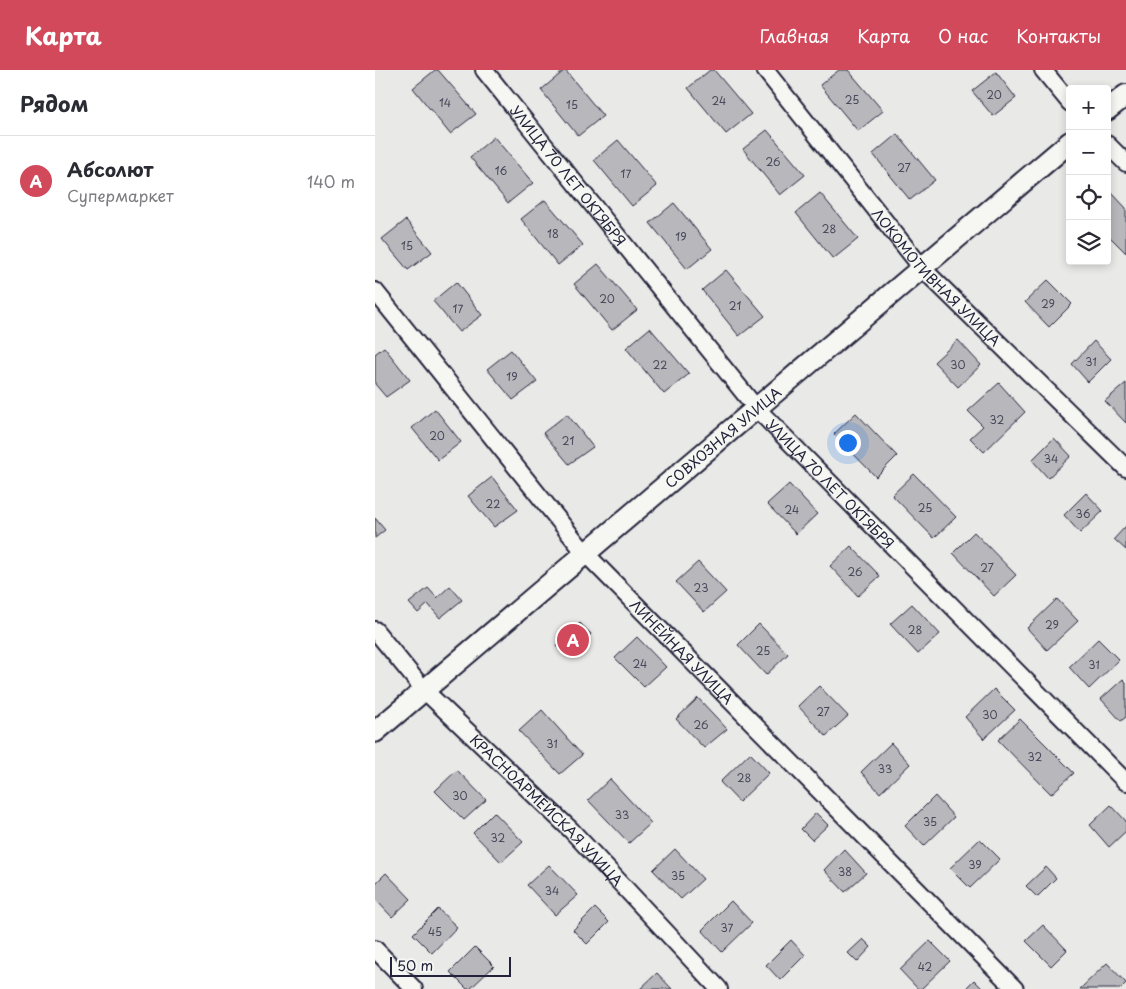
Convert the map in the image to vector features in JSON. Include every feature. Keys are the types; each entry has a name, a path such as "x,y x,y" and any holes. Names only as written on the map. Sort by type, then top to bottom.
{"street":[{"name":"УЛИЦА 70 ЛЕТ ОКТЯБРЯ","path":"484,70 756,408 1126,782"},
{"name":"ЛОКОМОТИВНАЯ УЛИЦА","path":"765,70 922,268 1126,468"},
{"path":"1043,70 1066,98"},
{"path":"1111,107 1126,94"},
{"name":"СОВХОЗНАЯ УЛИЦА","path":"375,732 1066,145"},
{"path":"1111,148 1126,163"},
{"name":"ЛИНЕЙНАЯ УЛИЦА","path":"375,292 585,553 1015,989"},
{"name":"КРАСНОАРМЕЙСКАЯ УЛИЦА","path":"375,630 424,690 571,830 719,989"},
{"path":"375,949 414,989"}],"building":[{"path":"435,70 438,70 476,114 450,134 413,88"},
{"path":"565,70 603,116 578,136 541,90"},
{"path":"710,70 714,70 751,114 726,134 688,88"},
{"path":"839,70 848,70 883,111 858,131 820,85"},
{"path":"996,72 1016,98 993,116 972,91"},
{"path":"767,130 805,175 780,195 743,149"},
{"path":"897,134 935,180 910,200 873,154"},
{"path":"494,137 533,183 508,203 470,157"},
{"path":"618,140 657,186 632,206 594,160"},
{"path":"820,193 858,239 833,259 796,213"},
{"path":"1111,194 1126,208 1126,253 1111,238"},
{"path":"545,200 583,245 558,265 521,219"},
{"path":"674,203 712,249 687,269 650,223"},
{"path":"406,220 432,252 408,270 382,239"},
{"path":"598,264 637,310 612,330 574,284"},
{"path":"726,270 765,316 739,336 702,290"},
{"path":"1048,280 1072,304 1049,327 1025,302"},
{"path":"456,282 482,315 459,332 433,301"},
{"path":"650,328 689,374 664,394 626,348"},
{"path":"958,340 981,365 958,387 934,362"},
{"path":"1094,341 1111,359 1088,382 1072,364"},
{"path":"384,347 410,380 386,397 375,384 375,354"},
{"path":"511,350 537,382 513,400 487,369"},
{"path":"999,383 1025,412 984,452 970,438 983,426 968,411"},
{"path":"1126,383 1126,423 1105,401"},
{"path":"435,409 461,442 438,460 412,428"},
{"path":"856,413 897,456 876,477 834,434"},
{"path":"567,414 593,447 569,464 543,433"},
{"path":"1054,438 1071,456 1048,478 1032,460"},
{"path":"914,474 956,517 934,538 892,495"},
{"path":"492,477 518,510 494,527 468,496"},
{"path":"789,484 817,514 796,534 767,504"},
{"path":"1086,493 1103,511 1080,533 1064,515"},
{"path":"375,518 385,530 375,538"},
{"path":"1126,526 1126,550 1114,539"},
{"path":"974,532 1016,575 994,596 953,553"},
{"path":"851,546 880,576 858,596 830,566"},
{"path":"698,562 726,592 704,612 676,582"},
{"path":"450,586 462,600 440,618 428,604 418,613 409,603 428,588 437,598"},
{"path":"1057,599 1078,621 1047,650 1027,628"},
{"path":"912,604 940,634 918,654 890,624"},
{"path":"580,623 591,634 567,657 556,646"},
{"path":"759,624 788,654 766,675 738,645"},
{"path":"637,637 666,667 644,687 615,658"},
{"path":"1098,639 1119,660 1089,689 1069,667"},
{"path":"1123,679 1126,682 1126,717 1121,721 1101,699"},
{"path":"819,686 848,716 826,736 798,706"},
{"path":"994,689 1015,710 984,739 965,717"},
{"path":"698,698 727,729 704,748 676,719"},
{"path":"542,710 582,755 560,774 519,731"},
{"path":"1020,719 1074,773 1051,794 998,740"},
{"path":"891,743 910,764 880,793 861,772"},
{"path":"750,753 769,773 739,802 720,782"},
{"path":"457,770 486,800 464,820 435,791"},
{"path":"610,779 651,823 629,843 588,800"},
{"path":"935,796 954,817 924,846 905,826"},
{"path":"1111,805 1126,821 1126,831 1109,847 1090,825"},
{"path":"494,812 523,842 501,862 473,833"},
{"path":"816,813 828,825 812,840 801,829"},
{"path":"980,839 1000,859 970,888 950,868"},
{"path":"675,849 703,879 681,899 653,870"},
{"path":"844,849 866,873 845,892 824,870"},
{"path":"549,865 578,895 555,915 527,885"},
{"path":"1046,867 1056,878 1037,897 1026,886"},
{"path":"386,873 411,899 392,917 375,899 375,884"},
{"path":"731,901 752,923 722,952 702,930"},
{"path":"595,908 609,922 587,944 573,930"},
{"path":"438,909 457,927 432,953 413,934"},
{"path":"1043,925 1067,950 1051,966 1026,941"},
{"path":"863,939 871,947 857,962 848,953"},
{"path":"791,940 805,955 780,980 766,965"},
{"path":"930,941 950,961 921,989 918,989 900,970"},
{"path":"475,947 494,966 470,989 467,989 450,972"},
{"path":"1107,963 1126,983 1120,989 1080,989"},
{"path":"657,973 672,989 640,989"},
{"path":"974,980 983,989 965,989"}],"place":[{"name":"Абсолют","path":"573,640"}]}
